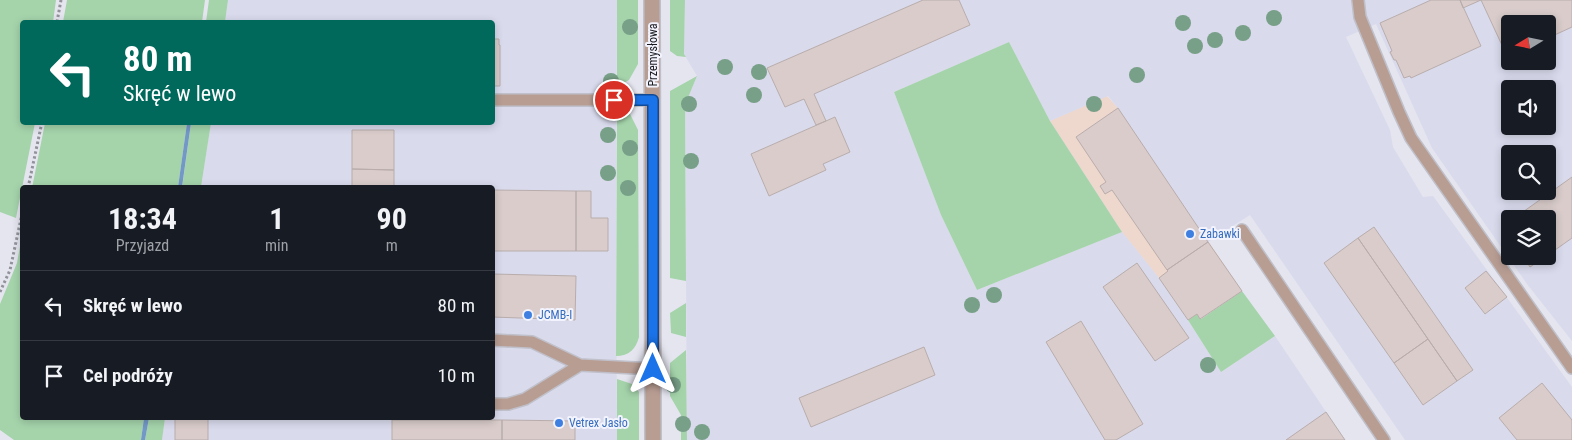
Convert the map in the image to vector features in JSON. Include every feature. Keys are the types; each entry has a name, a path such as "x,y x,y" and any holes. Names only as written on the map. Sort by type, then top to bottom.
{"street":[{"name":"Przemysłowa","path":"652,0 653,440"}],"lane":[{"path":"1358,0 1360,17 1411,138 1572,368"},
{"path":"495,100 653,100"},
{"path":"1242,230 1384,440"},
{"path":"495,340 532,342 580,365 653,369"},
{"path":"495,404 508,404 526,399 580,365"}],"path":[{"path":"57,20 60,0"},
{"path":"29,185 41,125"},
{"path":"0,292 10,270 20,223"}],"shaded area":[{"path":"228,0 617,0 617,440 162,440 165,420 495,420 495,185 201,185 211,125 495,125 495,20 225,20"},
{"path":"685,0 1572,0 1572,341 1514,265 1556,265 1556,210 1501,210 1501,247 1432,148 1376,24 1346,37 1390,130 1393,147 1423,197 1433,196 1572,387 1572,440 1405,440 1250,215 1208,242 1108,96 1050,121 1009,42 894,92 941,215 977,290 1122,232 1159,278 1221,372 1275,336 1345,440 687,440 685,105 697,76 684,54"},
{"path":"1107,96 1118,108 1242,291 1200,319 1197,315 1188,320 1159,278 1122,232 1050,121"}],"green space":[{"path":"0,0 56,0 53,20 20,20 20,125 35,125 23,185 20,185 20,198 16,218 0,212"},
{"path":"67,0 205,0 202,20 63,20"},
{"path":"209,0 228,0 225,20 206,20"},
{"path":"617,0 638,0 638,64 629,80 617,87"},
{"path":"670,0 685,0 684,54 686,57 677,56 670,51"},
{"path":"1009,42 1050,121 1122,232 977,290 941,215 894,92"},
{"path":"697,76 685,105 686,281 670,278 670,91"},
{"path":"617,114 630,114 638,130 639,337 631,351 625,355 616,356"},
{"path":"45,125 187,125 178,185 33,185"},
{"path":"191,125 211,125 201,185 182,185"},
{"path":"20,246 20,420 144,420 141,440 14,440 0,430 0,304 17,263"},
{"path":"1242,291 1275,336 1221,372 1188,320 1197,314 1201,319"},
{"path":"686,303 686,337 671,333 670,313"},
{"path":"686,350 687,440 681,440 681,415 670,396 670,363"},
{"path":"617,379 632,384 639,392 639,440 617,440"},
{"path":"149,420 165,420 162,440 145,440"}],"water":[{"path":"187,125 191,125 182,185 178,185"},
{"path":"144,420 149,420 145,440 141,440"}],"building":[{"path":"923,0 959,0 970,25 814,94 826,121 816,125 804,99 785,107 767,68"},
{"path":"1431,0 1460,0 1481,46 1411,78 1410,76 1404,78 1390,52 1392,51 1380,23"},
{"path":"1460,0 1481,0 1463,8"},
{"path":"1481,0 1572,0 1572,27 1556,34 1556,15 1501,15 1501,43"},
{"path":"495,39 499,39 500,45 500,86 495,86"},
{"path":"1118,108 1208,242 1167,270 1112,190 1105,194 1100,186 1106,182 1076,137"},
{"path":"835,117 850,152 823,164 826,170 769,196 751,154"},
{"path":"352,130 394,130 394,170 352,169"},
{"path":"352,169 394,170 394,185 352,185"},
{"path":"1572,177 1572,238 1556,249 1556,210 1526,210 1540,200 1556,200 1556,188"},
{"path":"495,190 576,191 576,251 495,251"},
{"path":"576,191 591,191 591,218 608,218 608,251 576,251"},
{"path":"1374,227 1473,370 1457,381 1358,238"},
{"path":"1358,238 1428,339 1394,363 1324,263"},
{"path":"1208,242 1242,291 1200,319 1197,314 1188,320 1159,278 1167,270"},
{"path":"1137,263 1189,338 1155,361 1103,287"},
{"path":"1486,271 1507,297 1485,314 1465,288"},
{"path":"495,274 576,276 575,320 495,317"},
{"path":"1081,321 1143,424 1116,440 1105,440 1046,342"},
{"path":"1428,339 1457,381 1423,405 1394,363"},
{"path":"924,347 935,375 811,427 799,398"},
{"path":"1542,383 1572,420 1572,440 1517,440 1499,418"},
{"path":"1326,412 1345,440 1286,440"},
{"path":"175,420 208,420 208,440 175,440"},
{"path":"392,420 502,420 502,440 392,440"},
{"path":"502,420 575,421 575,440 502,440"}],"place":[{"name":"Zabawki","path":"1190,234"},
{"name":"JCMB-I","path":"528,315"},
{"name":"Vetrex Jasło","path":"559,423"}],"route":[{"path":"614,100 653,100 653,369"}]}
